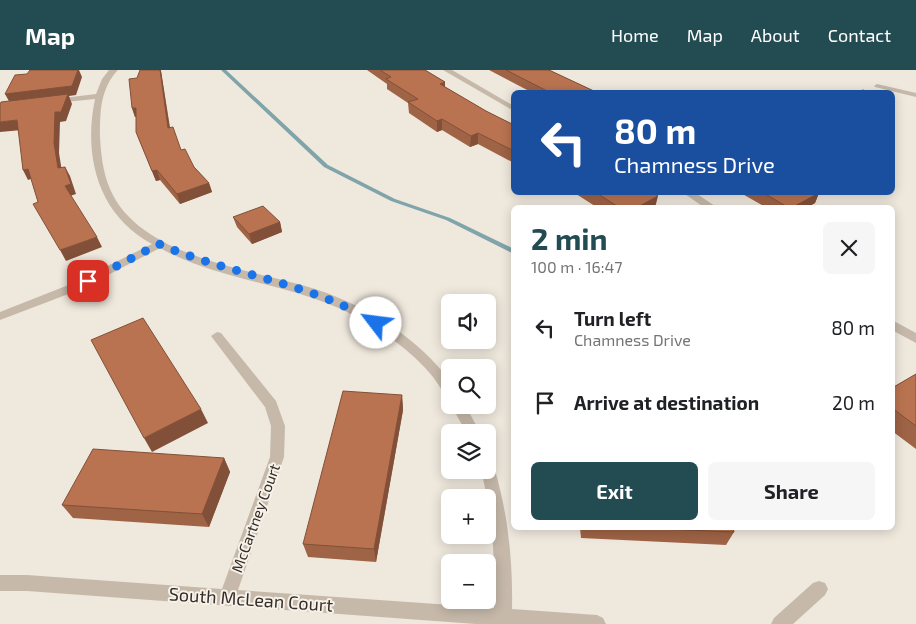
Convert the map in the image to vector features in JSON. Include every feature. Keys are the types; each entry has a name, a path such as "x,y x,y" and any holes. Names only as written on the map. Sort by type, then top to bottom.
{"street":[{"path":"114,70 109,73 100,96 96,118 96,147 101,178 109,198 123,216 138,230 159,244 189,258 313,293 363,315 406,344 441,380"},
{"path":"447,70 511,107"},
{"path":"45,102 100,96"},
{"path":"691,195 708,205"},
{"path":"0,316 75,287 159,244"},
{"path":"895,326 916,339"},
{"name":"McCartney Court","path":"217,336 271,405 278,426 277,457 227,598"},
{"path":"490,479 498,519 502,559 502,620"},
{"name":"South McLean Court","path":"0,583 26,582 502,620 597,624"},
{"path":"780,624 819,589"}],"lane":[{"path":"876,86 894,90"},
{"path":"895,90 916,95"}],"building":[{"path":"30,70 78,70 72,86 5,94 15,75 27,74"},
{"path":"140,70 160,70 168,128 173,127 181,150 185,149 194,167 209,183 177,194 157,170 152,171 136,132 136,108 132,108 129,79 137,78"},
{"path":"380,70 425,70 445,82 440,84 511,124 511,150 478,133 471,136 442,119 437,121 408,102 418,99 386,79 391,77"},
{"path":"506,70 549,70 592,90 545,90"},
{"path":"68,94 61,112 55,112 54,143 58,168 65,167 71,184 65,186 97,237 60,250 33,204 38,202 28,169 23,170 17,120 0,122 0,104 1,102"},
{"path":"600,195 658,196 642,205 615,205"},
{"path":"767,195 815,195 797,205 784,205"},
{"path":"263,206 280,222 249,234 233,217"},
{"path":"143,318 201,409 144,438 91,340"},
{"path":"916,374 916,426 895,410 895,386"},
{"path":"343,391 402,395 374,549 303,544"},
{"path":"93,449 224,458 202,514 62,505"},
{"path":"686,530 734,530 734,532"}],"waterway":[{"path":"223,70 326,166 393,200 448,219 511,250"}],"route":[{"path":"88,281 115,269 159,244 189,258 313,293 340,304 376,323"}]}
